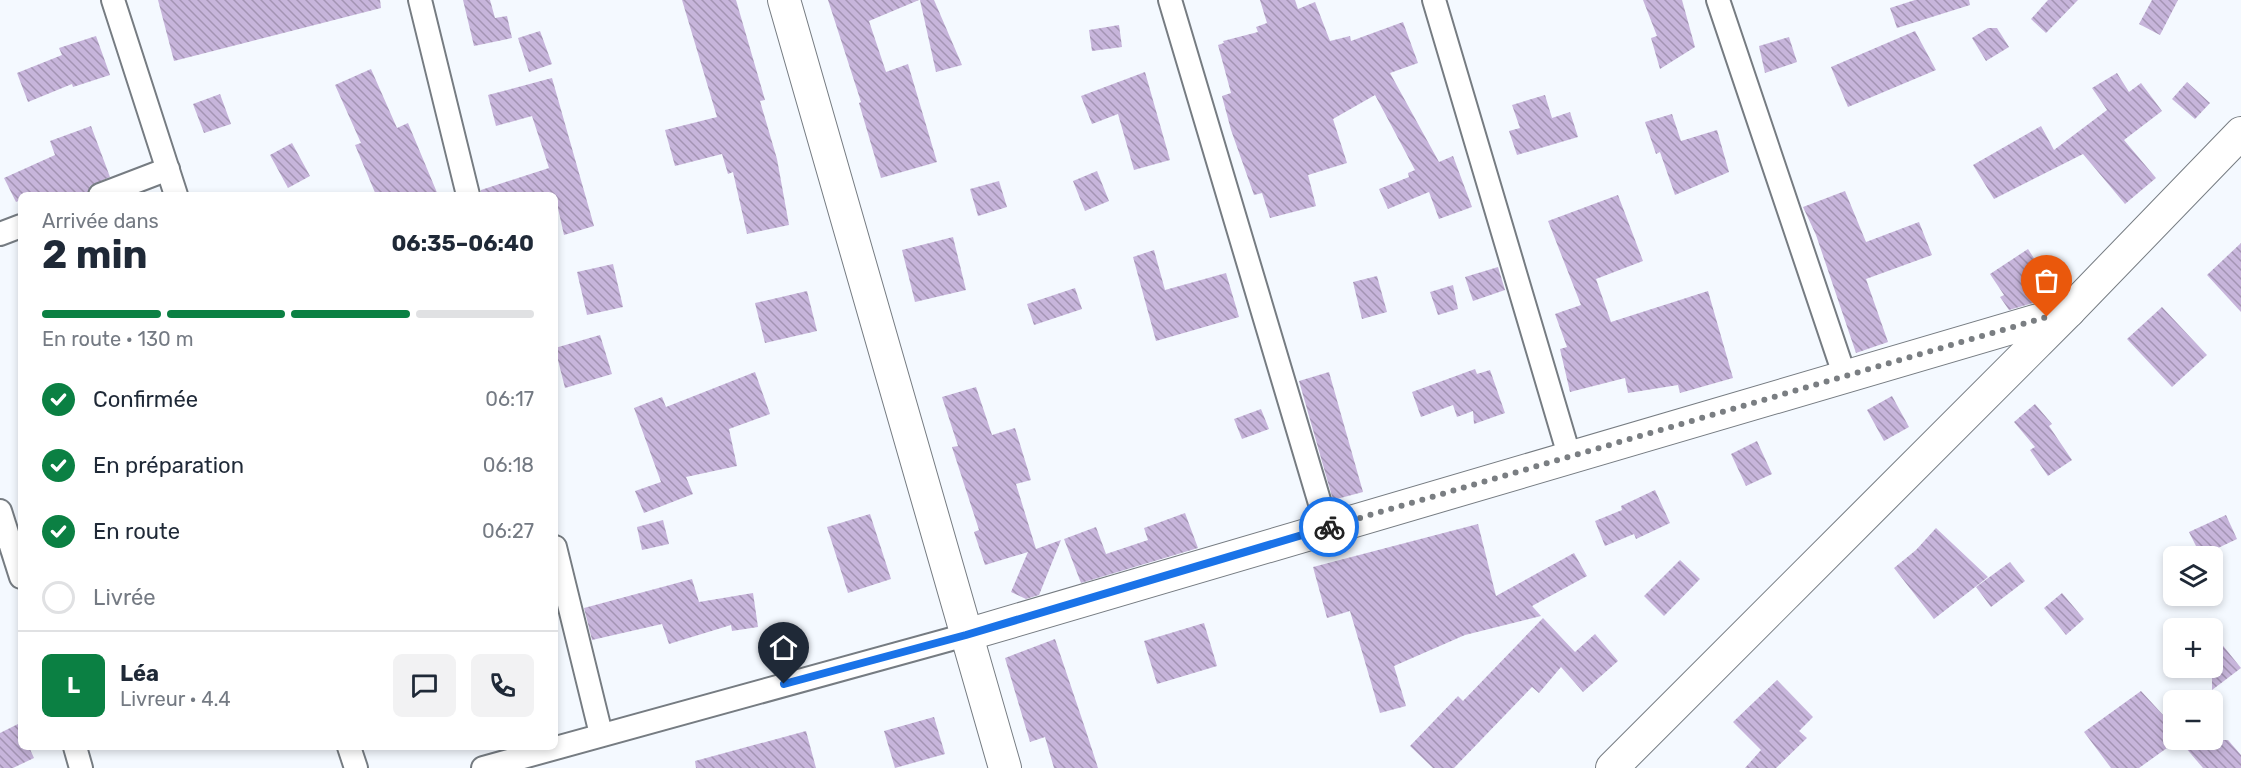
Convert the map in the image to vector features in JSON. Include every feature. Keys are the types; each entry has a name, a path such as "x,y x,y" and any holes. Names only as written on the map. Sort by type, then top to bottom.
{"street":[{"path":"113,0 175,192"},
{"path":"420,0 467,192"},
{"path":"784,0 1005,768"},
{"path":"1170,0 1327,527"},
{"path":"1434,0 1569,455"},
{"path":"1718,0 1845,377"},
{"path":"1612,768 2069,311 2241,133"},
{"path":"108,192 168,169"},
{"path":"0,234 18,227"},
{"path":"558,746 966,635 1569,455 2069,311"},
{"path":"0,511 18,568"},
{"path":"558,559 601,734"},
{"path":"76,750 81,768"},
{"path":"350,750 356,768"},
{"path":"483,768 545,750"}],"building":[{"path":"158,0 380,0 381,8 174,61"},
{"path":"463,0 490,0 495,18 507,16 512,38 474,46"},
{"path":"682,0 736,0 765,100 760,101 777,159 789,225 747,234 733,172 728,174 722,154 675,166 665,130 717,117"},
{"path":"828,0 919,0 869,21 886,72 908,64 937,162 881,178 859,103 861,102"},
{"path":"920,0 934,0 962,65 936,72"},
{"path":"1260,0 1295,0 1298,9 1315,2 1330,41 1350,36 1351,41 1403,22 1418,63 1390,73 1439,162 1453,156 1472,207 1439,219 1429,192 1388,209 1379,189 1409,177 1408,173 1415,170 1375,95 1333,119 1347,163 1308,175 1316,206 1270,218 1262,193 1254,195 1231,130 1222,96 1231,93 1218,45 1224,43 1223,41 1258,32 1256,27 1267,23"},
{"path":"1643,0 1682,0 1695,47 1660,69 1651,38 1657,36"},
{"path":"1915,0 1969,0 1970,5 1897,28 1890,8"},
{"path":"2048,0 2078,0 2046,33 2031,19"},
{"path":"2152,0 2178,0 2160,35 2139,24"},
{"path":"1119,25 1122,47 1092,51 1089,30"},
{"path":"1988,28 1997,28 2009,47 1986,61 1972,38"},
{"path":"540,31 552,64 529,72 518,38"},
{"path":"1915,31 1936,70 1848,107 1831,67"},
{"path":"96,36 110,75 73,87 72,84 28,102 17,73 62,55 59,48"},
{"path":"1789,37 1797,62 1765,73 1759,46"},
{"path":"371,69 397,128 408,123 437,192 375,192 355,145 361,143 335,85"},
{"path":"1145,72 1170,160 1134,170 1118,114 1092,124 1081,96"},
{"path":"2117,73 2129,92 2141,83 2162,111 2124,140 2156,178 2125,204 2083,154 1994,199 1973,165 2041,126 2054,150 2107,110 2092,88"},
{"path":"552,78 594,226 564,235 558,208 558,192 481,192 481,190 549,168 532,116 496,126 488,95"},
{"path":"2187,82 2210,103 2195,119 2172,99"},
{"path":"220,94 231,124 204,133 193,104"},
{"path":"1545,95 1552,118 1570,112 1578,137 1517,155 1509,131 1520,128 1512,105"},
{"path":"1672,114 1681,141 1717,130 1729,172 1675,195 1660,152 1656,154 1645,122"},
{"path":"91,126 110,177 90,186 88,192 18,192 18,201 16,202 4,178 55,155 50,141"},
{"path":"292,143 310,176 288,188 270,155"},
{"path":"1097,171 1109,201 1085,211 1073,181"},
{"path":"999,181 1007,207 978,216 970,189"},
{"path":"1845,191 1866,242 1919,222 1932,255 1866,279 1888,342 1856,353 1816,235 1803,207"},
{"path":"1618,195 1643,261 1596,279 1611,322 1708,291 1733,378 1680,393 1678,385 1628,393 1625,378 1570,392 1560,349 1567,347 1555,314 1581,305 1548,221"},
{"path":"953,237 966,290 915,302 902,250"},
{"path":"2241,243 2241,312 2207,275"},
{"path":"2028,249 2055,291 2040,301 2009,310 2000,297 2004,295 1990,274"},
{"path":"1154,250 1165,290 1226,273 1239,317 1156,341 1133,257"},
{"path":"613,264 623,307 587,315 577,272"},
{"path":"1498,267 1505,290 1473,301 1465,277"},
{"path":"1377,276 1387,312 1362,319 1353,282"},
{"path":"1453,285 1458,309 1438,315 1430,292"},
{"path":"1075,288 1082,309 1034,325 1027,304"},
{"path":"807,291 817,331 765,343 755,303"},
{"path":"2162,307 2207,355 2172,387 2127,339"},
{"path":"600,335 612,374 565,388 558,360 558,347"},
{"path":"1475,369 1477,374 1490,370 1505,413 1474,424 1473,411 1457,417 1453,405 1421,417 1412,392"},
{"path":"755,372 770,414 729,429 737,466 686,477 693,494 644,513 635,491 661,482 634,408 662,397 666,407"},
{"path":"1329,372 1363,492 1333,500 1299,381"},
{"path":"976,387 992,435 1015,428 1031,480 1016,484 1036,549 1061,540 1039,595 1026,599 1011,592 1028,552 985,565 974,532 979,530 952,447 958,446 942,397"},
{"path":"1892,396 1909,427 1884,441 1867,410"},
{"path":"2035,404 2052,424 2049,426 2072,460 2048,476 2030,450 2035,447 2014,422"},
{"path":"1261,409 1269,429 1242,439 1234,419"},
{"path":"1757,441 1772,474 1746,486 1731,454"},
{"path":"1655,490 1670,523 1636,539 1634,534 1605,546 1595,521 1622,510 1621,506"},
{"path":"1185,513 1198,548 1081,583 1064,539 1096,527 1106,554 1148,540 1144,528"},
{"path":"870,514 891,579 848,593 827,527"},
{"path":"2226,515 2237,539 2222,546 2196,546 2189,532"},
{"path":"663,520 669,544 642,550 637,527"},
{"path":"1478,524 1496,596 1574,553 1587,576 1532,606 1541,616 1465,635 1394,666 1406,706 1380,713 1350,611 1327,618 1313,567"},
{"path":"1936,528 1988,577 1934,619 1894,568 1916,550"},
{"path":"1680,560 1700,579 1664,616 1644,596"},
{"path":"2010,562 2025,581 1991,607 1976,587"},
{"path":"692,579 699,602 753,593 758,627 732,631 731,625 669,644 662,624 592,640 584,608"},
{"path":"2062,593 2084,619 2066,635 2044,608"},
{"path":"1543,618 1575,652 1595,634 1618,661 1583,692 1561,667 1539,693 1532,687 1454,768 1433,768 1410,746 1458,696 1463,701"},
{"path":"1204,623 1217,666 1157,684 1144,641"},
{"path":"1055,639 1098,768 1054,768 1045,737 1030,742 1005,658"},
{"path":"2223,646 2241,668 2212,690 2212,678 2223,678"},
{"path":"1777,680 1813,717 1799,731 1807,738 1776,768 1745,768 1761,750 1733,722"},
{"path":"2141,691 2163,715 2164,750 2139,768 2111,768 2084,732"},
{"path":"934,717 945,754 895,768 884,731"},
{"path":"18,724 18,750 30,750 34,758 13,768 0,768 0,733"},
{"path":"806,731 816,768 696,768 695,761"},
{"path":"2223,740 2228,740 2241,755 2241,768 2203,768 2188,750 2223,750"}],"way so far":[{"path":"1329,527 2047,317"}],"route":[{"path":"784,684 966,635 1329,527"}]}
